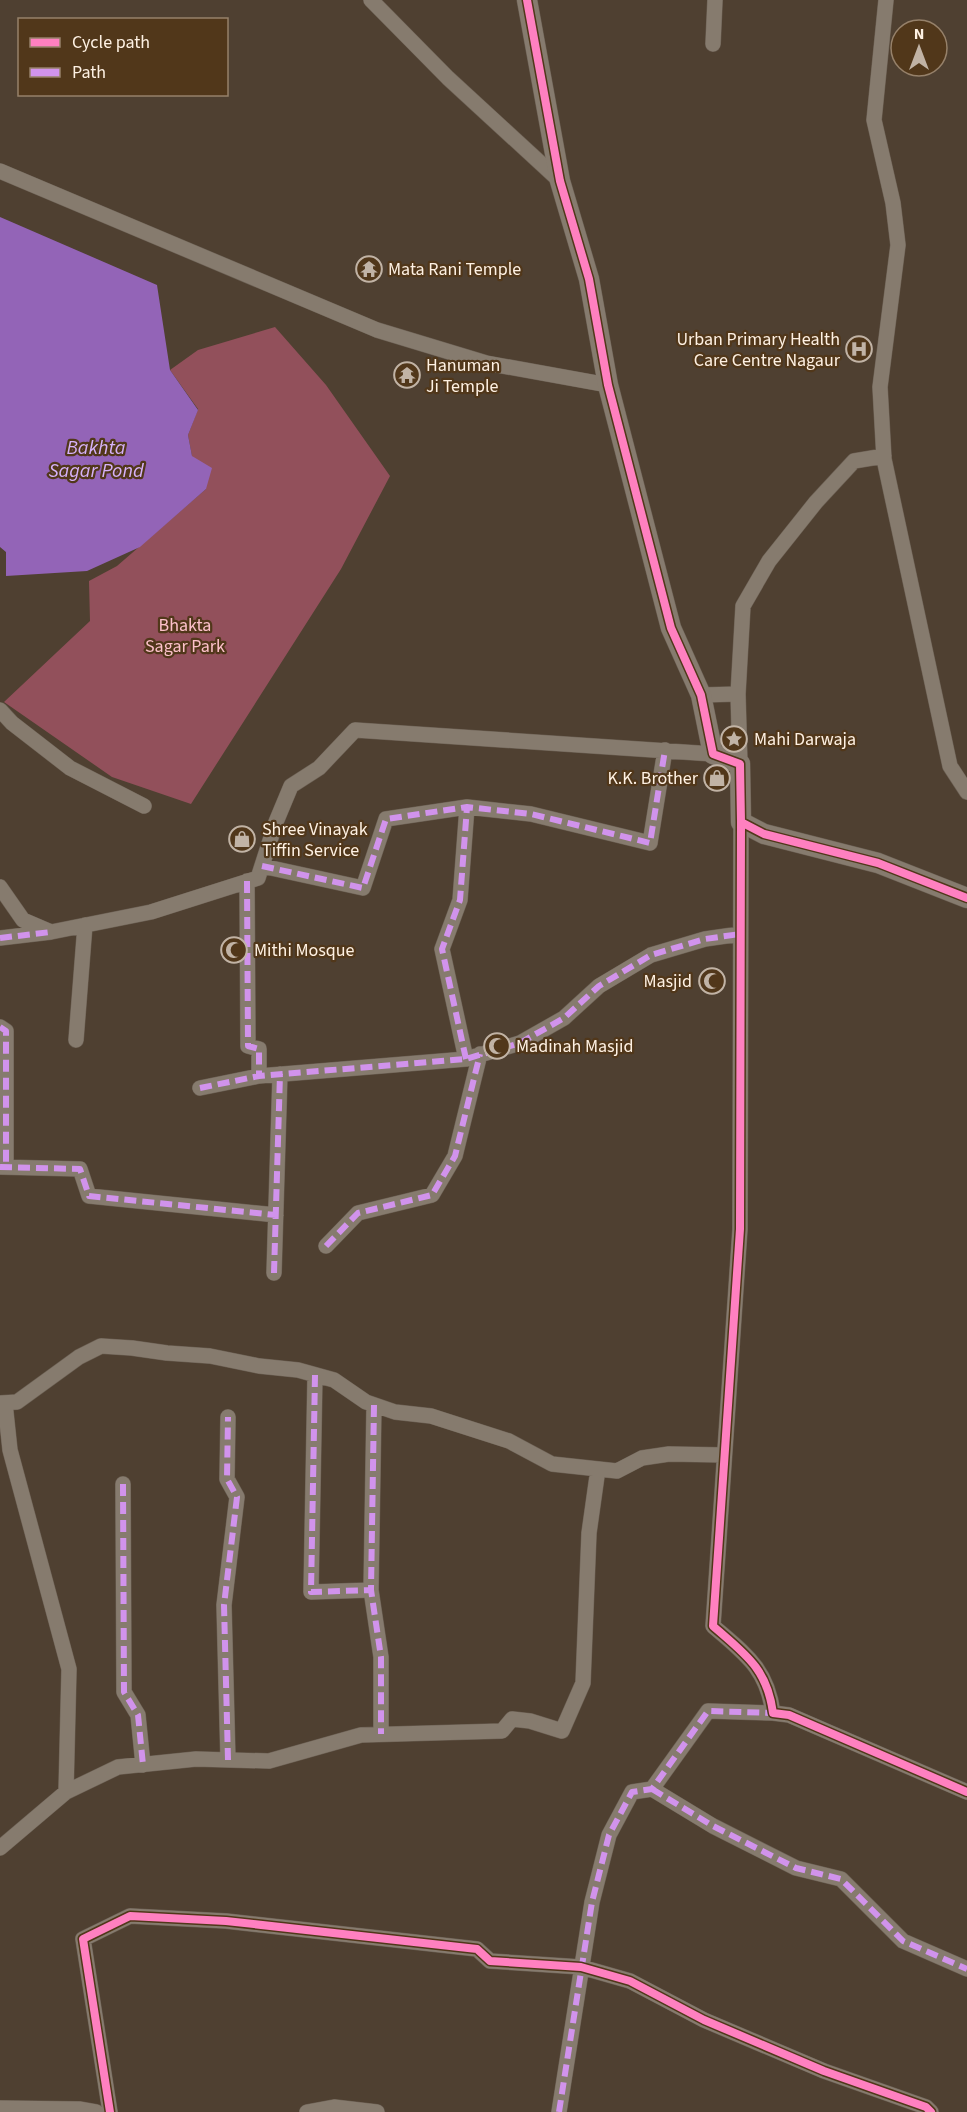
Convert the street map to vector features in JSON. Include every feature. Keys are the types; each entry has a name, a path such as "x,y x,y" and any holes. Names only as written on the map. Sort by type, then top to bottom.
{"street":[{"path":"371,0 448,78 560,181"},
{"path":"527,0 560,181 589,279 608,385 671,628 701,695 713,754"},
{"path":"713,44 715,0"},
{"path":"886,0 874,120 893,203 898,244 880,387 884,456 950,766 967,792"},
{"path":"0,171 377,330 486,363 608,385"},
{"path":"773,1713 771,1694 753,1661 713,1626 740,1229 741,822 738,694 743,606 769,561 816,502 854,461 884,456"},
{"path":"701,695 738,694"},
{"path":"0,710 6,724 70,768 144,806"},
{"path":"0,938 51,932 152,912 258,878 291,786 319,768 354,730 713,754 740,764"},
{"path":"262,866 363,888 386,819 467,807 531,814 650,843 665,750"},
{"path":"326,1246 358,1213 432,1195 455,1156 473,1057 442,948 460,900 467,807"},
{"path":"741,822 764,834 878,863 967,898"},
{"path":"247,881 248,1046 259,1048 259,1076"},
{"path":"0,887 23,920 51,932"},
{"path":"76,1040 85,926"},
{"path":"200,1088 259,1076 473,1057 520,1043 564,1018 599,986 651,955 705,939 740,934"},
{"path":"0,1027 6,1031 3,1167 80,1169 89,1196 276,1215"},
{"path":"274,1273 280,1074"},
{"path":"66,1792 69,1669 10,1450 3,1403 16,1402 79,1357 101,1346 210,1356 259,1366 298,1370 334,1380 374,1405 395,1412 431,1416 509,1441 552,1464 617,1471 642,1458 669,1454 724,1455"},
{"path":"315,1375 311,1592 370,1590"},
{"path":"374,1405 370,1590 381,1657 381,1734"},
{"path":"228,1417 227,1479 237,1497 224,1605 228,1760"},
{"path":"0,1848 66,1792 118,1767 196,1759 269,1761 361,1735 502,1731 513,1719 530,1721 562,1731 584,1683 589,1544 597,1469"},
{"path":"123,1484 124,1692 138,1715 143,1765"},
{"path":"652,1789 708,1711 789,1715 967,1792"},
{"path":"559,2112 592,1902 609,1835 632,1792 652,1789 713,1826 796,1868 841,1878 903,1941 967,1969"},
{"path":"110,2112 83,1939 130,1916 226,1921 477,1949 490,1961 581,1967 630,1981 704,2020 824,2071 926,2107 931,2112"},
{"path":"307,2112 334,2107 377,2112"},
{"path":"0,2108 79,2109 96,2112"}],"green space":[{"name":"Bhakta Sagar Park","path":"275,327 326,385 390,476 341,569 191,804 112,777 4,702 90,621 89,581 117,566 206,489 192,456 188,435 198,409 170,370 198,350"}],"water":[{"name":"Bakhta Sagar Pond","path":"0,217 157,285 170,370 198,410 188,435 192,456 212,468 206,489 140,547 87,571 6,576 6,552 0,547"}],"marked path":[{"path":"262,866 363,888 386,819 467,807 531,814 650,843 665,750"},
{"path":"466,1059 442,949 460,900 467,807"},
{"path":"247,881 248,1046 259,1049 259,1076"},
{"path":"0,938 51,932"},
{"path":"200,1088 259,1076 466,1059 520,1043 564,1018 599,986 651,955 705,939 740,934"},
{"path":"0,1027 6,1031 6,1167"},
{"path":"326,1246 358,1213 432,1195 455,1156 480,1054"},
{"path":"274,1273 280,1074"},
{"path":"0,1167 80,1169 89,1196 276,1215"},
{"path":"315,1375 311,1592 371,1590"},
{"path":"374,1405 371,1590 381,1657 381,1734"},
{"path":"228,1417 227,1479 237,1497 224,1605 228,1760"},
{"path":"123,1484 124,1692 138,1715 143,1765"},
{"path":"559,2112 592,1902 609,1835 632,1792 652,1789 708,1711 773,1713"},
{"path":"652,1789 713,1826 796,1868 841,1879 903,1941 967,1969"}],"cycle path":[{"path":"527,0 560,181 589,279 608,385 671,628 701,695 713,754 740,764 741,822 764,834 878,863 967,898"},
{"path":"741,822 740,1229 713,1626 744,1654 760,1673 766,1684 773,1713 789,1715 967,1792"},
{"path":"110,2112 83,1939 130,1916 226,1921 477,1949 490,1961 581,1967 630,1981 704,2020 824,2071 926,2107 931,2112"}],"place":[{"name":"Mata Rani Temple","path":"369,269"},
{"name":"Urban Primary Health Care Centre Nagaur","path":"859,349"},
{"name":"Hanuman Ji Temple","path":"407,375"},
{"name":"Mahi Darwaja","path":"734,739"},
{"name":"K.K. Brother","path":"717,778"},
{"name":"Shree Vinayak Tiffin Service","path":"242,839"},
{"name":"Mithi Mosque","path":"234,950"},
{"name":"Masjid","path":"712,981"},
{"name":"Madinah Masjid","path":"497,1046"}]}
